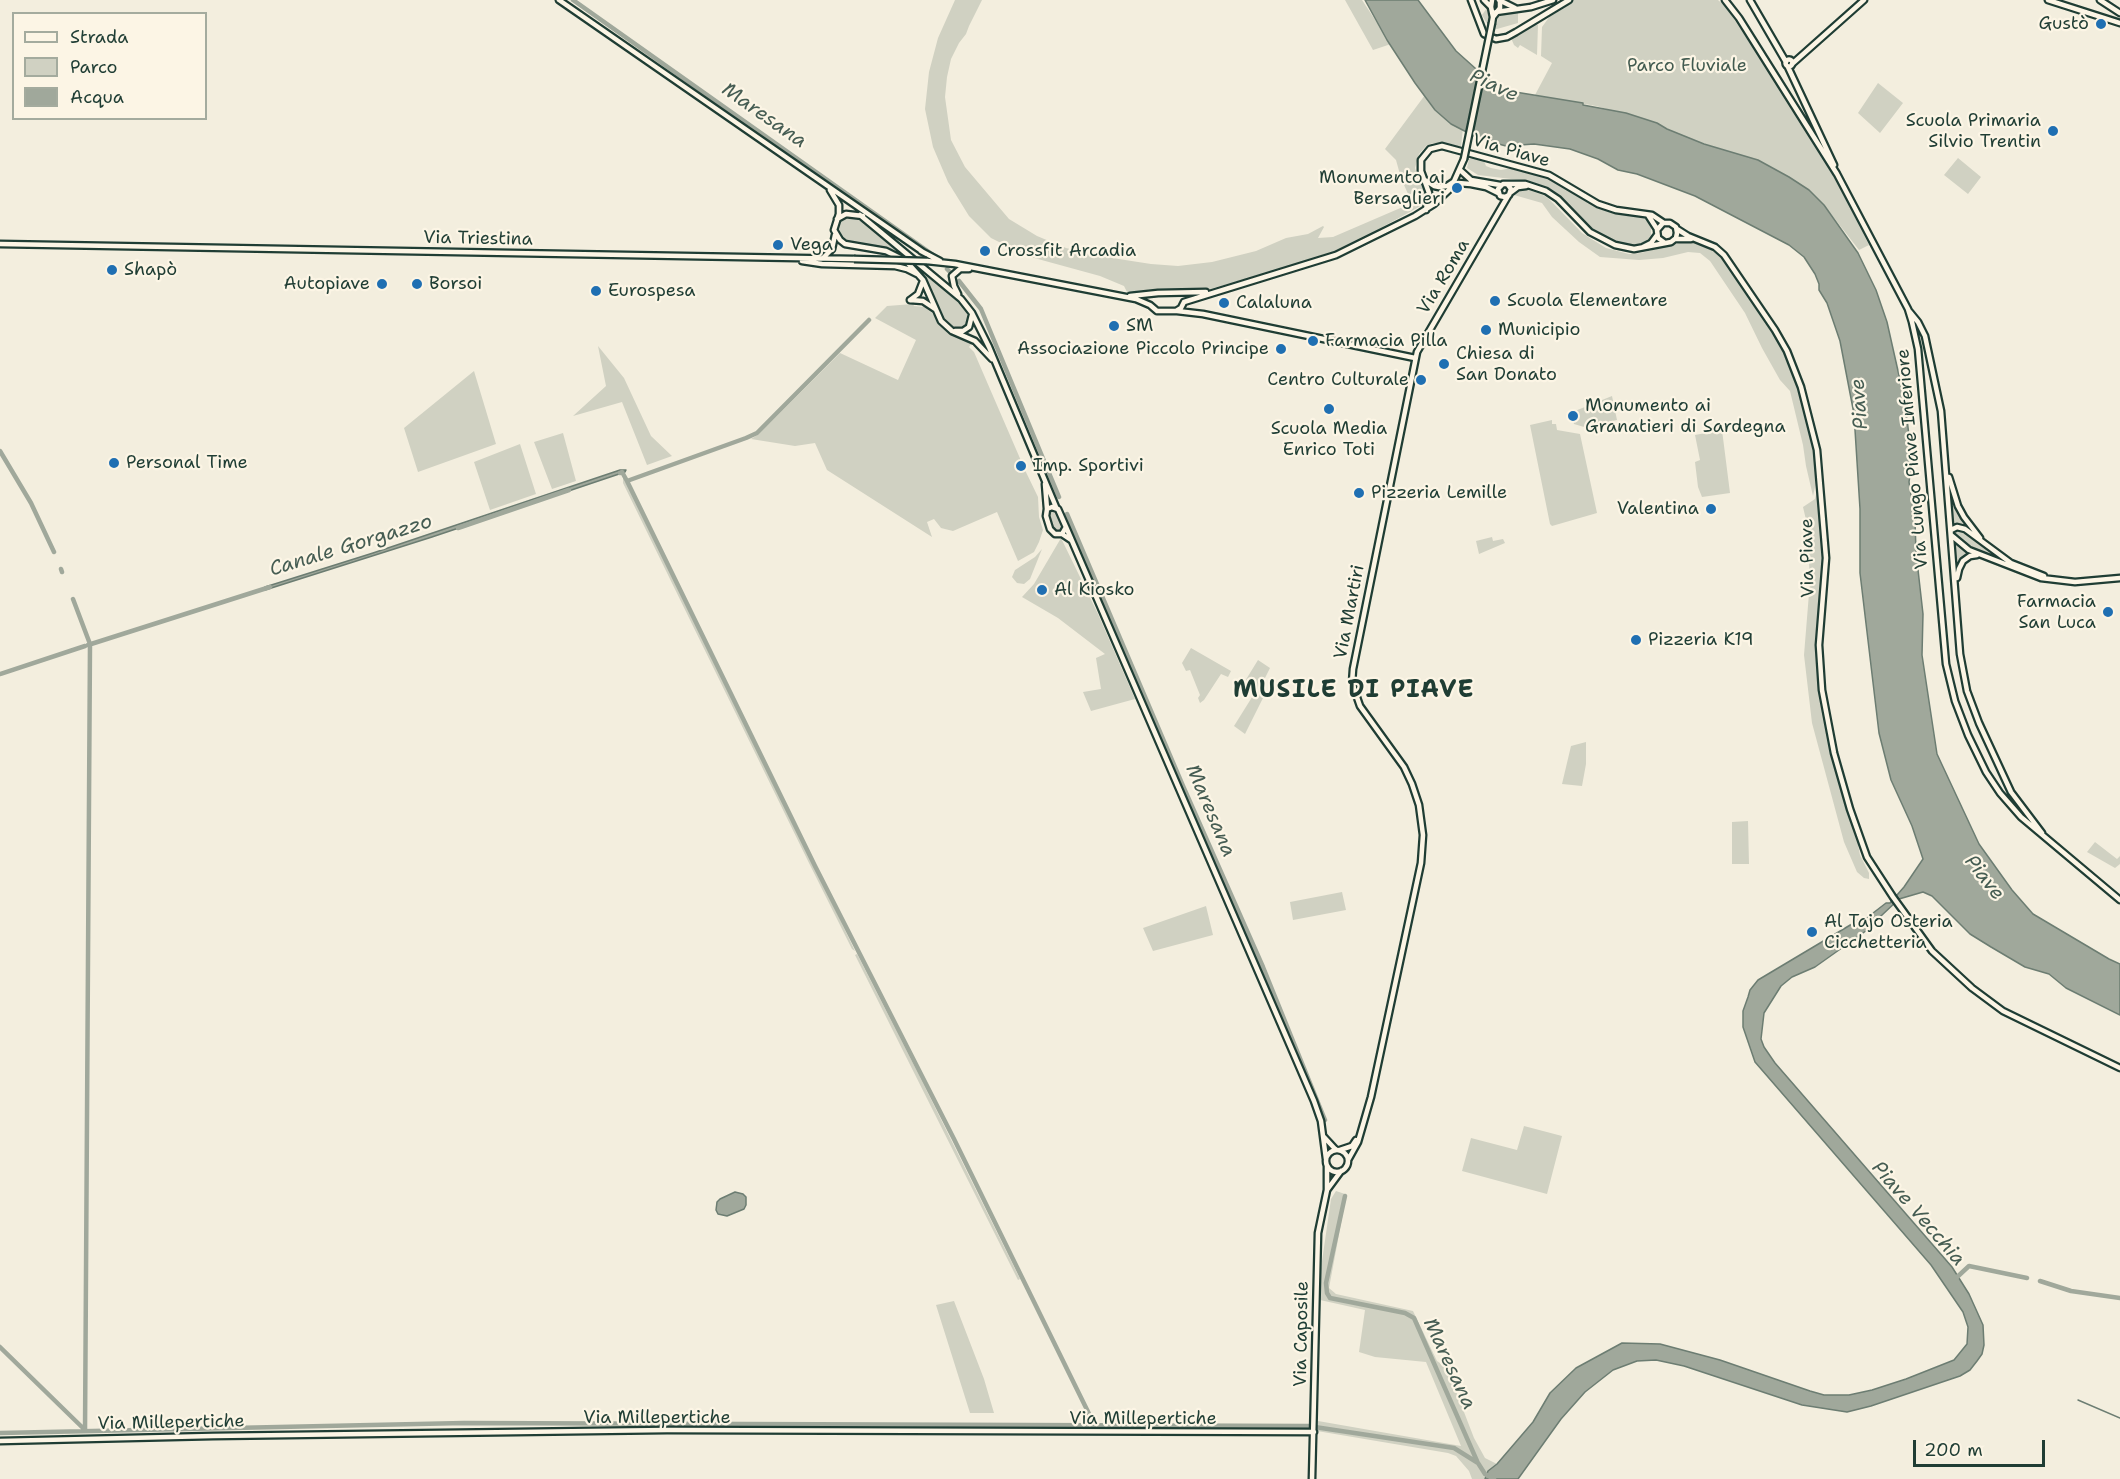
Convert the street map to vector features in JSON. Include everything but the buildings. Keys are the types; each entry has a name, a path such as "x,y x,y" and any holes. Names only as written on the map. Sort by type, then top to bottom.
{"street":[{"path":"559,0 828,188 961,299"},
{"path":"1471,0 1484,34 1496,39 1507,37 1569,0"},
{"path":"1484,0 1491,7"},
{"path":"1492,0 1491,7 1494,17"},
{"path":"1451,188 1464,159 1494,17 1500,8 1500,0 1516,8"},
{"path":"1494,17 1516,8 1531,7 1553,0"},
{"name":"Via Lungo Piave Inferiore","path":"1725,0 1739,18 1837,174 1908,309 1918,349 1943,636 1950,685 1968,735 1986,772 2000,793 2021,817 2120,900"},
{"path":"1749,0 1789,63 1791,75 1837,174"},
{"path":"1789,63 1864,0"},
{"path":"2048,0 2119,22"},
{"path":"2100,0 2120,13"},
{"name":"Via Piave","path":"1426,210 1430,193 1420,165 1424,154 1436,147 1447,147 1549,175 1590,200 1607,207 1646,214 1664,223"},
{"name":"Via Piave","path":"1460,170 1471,180 1500,185 1521,183 1554,196 1590,232 1604,242 1624,248 1641,249 1665,243"},
{"path":"1423,178 1439,187 1447,186 1455,180"},
{"path":"1176,311 1184,302 1212,292 1336,255 1426,210 1458,183 1486,187 1499,194 1509,195 1508,185"},
{"name":"Via Roma","path":"1499,211 1497,189 1500,185"},
{"name":"Via Piave","path":"1509,195 1518,187 1528,186"},
{"path":"820,259 828,255 832,249 839,205 828,188"},
{"name":"Via Roma","path":"1415,358 1435,319 1509,195"},
{"path":"837,219 846,214 863,215 923,252 944,262"},
{"path":"1641,249 1651,243 1657,232 1664,223 1672,224 1677,229 1675,239 1665,243 1661,241 1657,232 1646,214"},
{"path":"863,215 923,252"},
{"name":"Via Piave","path":"1677,229 1719,250 1744,282 1787,351 1801,387 1814,436 1826,558 1820,645 1822,690 1827,723 1850,809 1864,850 1895,901 1932,951 1955,974 1987,1000 2019,1019 2120,1068"},
{"path":"834,232 845,244 886,251 898,256 923,280 941,321 952,331 975,341 997,366"},
{"name":"Via Piave","path":"1675,239 1697,240"},
{"name":"Via Triestina","path":"0,244 927,261 955,264 1122,297"},
{"path":"784,258 822,264 900,266 919,275"},
{"path":"984,270 960,269 954,273 952,280 954,286 972,313 997,366 1319,1112 1327,1166 1333,1171 1341,1171 1346,1167 1348,1160 1346,1154 1323,1136"},
{"path":"923,280 918,294 910,300 926,303 936,311"},
{"path":"1122,297 1212,292"},
{"path":"1179,293 1186,309 1192,312"},
{"path":"1149,304 1149,298 1154,294"},
{"path":"1122,297 1149,304 1157,311 1192,312 1415,358"},
{"path":"1908,309 1922,329 1933,368 1941,411 1963,673 1971,702 2011,792 2043,835"},
{"path":"952,331 963,331 969,327 972,313"},
{"name":"Via Martiri","path":"1348,1160 1358,1138 1371,1097 1421,863 1419,805 1412,784 1404,767 1360,706 1352,678 1415,358"},
{"path":"1947,467 1953,492 1964,517 1988,547"},
{"path":"1044,475 1046,516 1050,529 1074,543"},
{"path":"1047,509 1056,507"},
{"path":"1062,534 1066,527"},
{"path":"1951,532 1956,527 1965,529 2011,563 2059,581"},
{"path":"1951,532 1961,545 2031,575 2059,581 2092,582 2120,578"},
{"path":"1956,586 1961,564 1970,556 1981,555"},
{"path":"1326,1159 1330,1152 1352,1146 1358,1138"},
{"name":"Via Caposile","path":"1312,1479 1318,1233 1327,1190 1327,1166"},
{"name":"Via Caposile","path":"1327,1190 1341,1171"},
{"name":"Via Millepertiche","path":"0,1442 213,1436 667,1430 1314,1430"}],"green space":[{"path":"955,0 982,0 951,59 947,77 945,97 951,140 965,167 1009,219 1037,236 1066,248 1093,255 1178,266 1212,262 1256,251 1286,238 1308,234 1323,226 1318,238 1333,237 1412,203 1396,160 1385,149 1425,95 1463,128 1461,147 1444,143 1433,143 1426,146 1419,154 1415,168 1426,192 1426,203 1352,244 1325,256 1210,289 1185,291 1157,289 1127,292 1124,286 1100,276 1027,256 991,238 969,216 948,182 933,147 925,109 929,72 938,38"},
{"path":"1345,0 1362,0 1391,44 1373,50"},
{"name":"Parco Fluviale","path":"1572,0 1718,0 1726,7 1835,178 1869,245 1859,250 1824,205 1758,160 1704,144 1657,123 1596,106 1535,95 1552,63 1541,56 1542,27 1550,16 1567,6"},
{"path":"1487,8 1489,19 1497,23 1498,16 1518,12 1518,23 1497,29 1492,28 1482,15"},
{"path":"1538,25 1537,55 1520,45 1518,48 1511,38"},
{"path":"1878,83 1903,103 1880,133 1858,113"},
{"path":"1958,158 1981,177 1968,194 1944,175"},
{"path":"1469,159 1484,161 1486,166 1491,168 1501,170 1512,168 1553,180 1599,209 1648,218 1651,235 1646,242 1629,246 1599,236 1546,188 1528,181 1478,175 1467,168"},
{"path":"1523,188 1549,199 1582,233 1606,248 1629,254 1680,243 1696,243 1716,250 1726,260 1767,320 1788,358 1811,431 1815,453 1817,478 1813,496 1790,391 1780,380 1745,313 1710,261 1700,253 1688,252 1663,258 1639,260 1600,257 1579,242 1552,217 1542,203 1514,195"},
{"path":"848,215 858,217 868,223 923,271 921,273 914,265 896,253 846,243 837,230 839,221"},
{"path":"925,272 966,310 969,321 965,327 956,329 945,323 933,293 922,274"},
{"path":"913,304 924,307 932,313 946,331 972,343 969,347 974,352 1022,463 1018,465 1019,469 1024,468 1038,497 1039,517 1043,530 1034,552 1018,561 997,512 953,531 941,528 934,519 927,522 932,537 827,470 815,443 795,446 751,439 759,434 840,353 898,380 916,340 875,318 887,306"},
{"path":"598,346 624,378 651,436 672,456 647,465 622,402 573,416 606,386"},
{"path":"474,371 496,444 418,472 404,428"},
{"path":"1612,396 1617,420 1584,427 1574,424 1570,413"},
{"path":"1552,420 1557,430 1580,434 1597,513 1552,526 1530,425"},
{"path":"1722,430 1730,493 1702,497 1698,487 1695,462 1700,460 1695,435"},
{"path":"563,433 576,481 552,489 534,442"},
{"path":"520,444 536,494 490,510 474,462"},
{"path":"623,476 855,951 808,861 623,483"},
{"path":"1818,486 1823,565 1817,638 1820,700 1832,754 1859,842 1860,855 1869,873 1869,879 1857,872 1844,842 1812,723 1804,655 1810,581 1807,524 1803,507 1815,499"},
{"path":"1950,496 1957,513 1965,528 1952,523"},
{"path":"1051,510 1057,512 1063,526 1060,532 1053,529 1049,515"},
{"path":"1958,529 2005,562 1966,547 1956,537"},
{"path":"1492,537 1493,541 1503,539 1505,543 1479,554 1476,541"},
{"path":"1061,538 1098,614 1135,699 1091,711 1083,692 1101,689 1096,658 1105,654 1058,618 1022,597 1034,584"},
{"path":"1953,542 1973,554 1960,562 1956,570"},
{"path":"1042,549 1030,579 1024,584 1017,583 1012,577 1015,570 1035,557"},
{"path":"1191,648 1231,671 1228,677 1221,674 1200,703 1198,698 1200,695 1190,670 1186,671 1182,663"},
{"path":"1258,660 1270,668 1260,688 1266,692 1245,734 1234,726 1254,694 1242,686"},
{"path":"1586,742 1586,764 1582,786 1562,784 1571,746"},
{"path":"1748,821 1749,864 1732,864 1732,822"},
{"path":"2095,842 2117,859 2120,856 2120,864 2115,868 2087,852"},
{"path":"1342,892 1346,910 1293,920 1290,902"},
{"path":"1206,906 1213,935 1153,951 1143,928"},
{"path":"857,954 1020,1279 1018,1280 855,955"},
{"path":"1524,1126 1562,1136 1547,1194 1462,1171 1471,1138 1517,1150"},
{"path":"1336,1191 1345,1194 1346,1197 1329,1288 1336,1294 1413,1311 1437,1361 1447,1368 1474,1438 1485,1458 1497,1464 1488,1471 1485,1479 1472,1479 1469,1471 1456,1456 1448,1453 1317,1431 1318,1421 1461,1446 1426,1362 1375,1357 1359,1352 1365,1310 1320,1300 1321,1268 1331,1199"},
{"path":"954,1301 984,1379 994,1413 970,1413 936,1305"}],"water":[{"name":"Piave","path":"1365,0 1418,0 1456,51 1485,77 1509,91 1583,103 1583,105 1626,113 1657,123 1704,144 1758,160 1789,177 1809,190 1824,205 1858,253 1876,290 1887,322 1905,402 1912,461 1909,482 1915,520 1923,614 1922,655 1937,754 1979,844 2012,890 2033,914 2120,964 2120,1015 2066,988 2049,974 2025,967 1970,934 1932,896 1923,892 1899,899 1881,916 1869,922 1870,928 1815,967 1792,977 1781,986 1764,1013 1761,1039 1775,1063 1952,1267 1969,1294 1983,1325 1984,1345 1977,1361 1970,1370 1960,1376 1847,1412 1802,1405 1684,1366 1656,1360 1637,1361 1613,1370 1585,1392 1561,1419 1518,1479 1485,1479 1488,1471 1497,1464 1533,1422 1550,1393 1576,1368 1622,1343 1660,1344 1720,1360 1824,1395 1849,1395 1906,1379 1954,1360 1967,1344 1968,1327 1963,1312 1931,1265 1755,1062 1743,1027 1743,1011 1750,990 1758,980 1862,918 1864,920 1886,903 1890,903 1923,859 1912,826 1891,780 1879,733 1860,573 1860,509 1854,414 1840,341 1827,303 1819,290 1815,274 1804,257 1789,245 1695,196 1637,174 1618,170 1598,159 1570,149 1534,144 1506,146 1480,139 1451,124 1435,110 1415,83"},
{"path":"620,470 626,470 432,537 265,590 265,587"},
{"path":"735,1192 746,1197 744,1209 727,1216 718,1214 717,1202"}],"waterway":[{"name":"Maresana","path":"573,0 936,257"},
{"name":"Maresana","path":"947,269 950,272"},
{"name":"Maresana","path":"959,281 981,309 1059,497"},
{"path":"627,481 757,433 869,320"},
{"path":"0,451 31,503 54,552"},
{"path":"620,473 622,472 627,481 815,866 954,1139 1094,1424"},
{"name":"Canale Gorgazzo","path":"458,528 569,490"},
{"name":"Maresana","path":"1067,514 1263,967 1325,1120"},
{"name":"Canale Gorgazzo","path":"88,645 270,587"},
{"path":"73,599 90,644 85,1430"},
{"name":"Canale Gorgazzo","path":"0,674 85,646"},
{"name":"Maresana","path":"1345,1196 1326,1283 1327,1293 1330,1298 1405,1313 1414,1318 1477,1461"},
{"name":"Piave Vecchia","path":"1955,1279 1969,1266 2027,1278"},
{"path":"2040,1281 2071,1291 2120,1298"},
{"path":"0,1347 85,1430"},
{"path":"2078,1400 2120,1418"},
{"path":"0,1433 464,1423 1308,1426 1454,1448 1478,1463 1485,1474 1494,1479"}],"place":[{"name":"Gustò","path":"2101,24"},
{"name":"Scuola Primaria Silvio Trentin","path":"2053,131"},
{"name":"Monumento ai Bersaglieri","path":"1457,188"},
{"name":"Vega","path":"778,245"},
{"name":"Crossfit Arcadia","path":"985,251"},
{"name":"Shapò","path":"112,270"},
{"name":"Autopiave","path":"382,284"},
{"name":"Borsoi","path":"417,284"},
{"name":"Eurospesa","path":"596,291"},
{"name":"Scuola Elementare","path":"1495,301"},
{"name":"Calaluna","path":"1224,303"},
{"name":"SM","path":"1114,326"},
{"name":"Municipio","path":"1486,330"},
{"name":"Farmacia Pilla","path":"1313,341"},
{"name":"Associazione Piccolo Principe","path":"1281,349"},
{"name":"Chiesa di San Donato","path":"1444,364"},
{"name":"Centro Culturale","path":"1421,380"},
{"name":"Scuola Media Enrico Toti","path":"1329,409"},
{"name":"Monumento ai Granatieri di Sardegna","path":"1573,416"},
{"name":"Personal Time","path":"114,463"},
{"name":"Imp. Sportivi","path":"1021,466"},
{"name":"Pizzeria Lemille","path":"1359,493"},
{"name":"Valentina","path":"1711,509"},
{"name":"Al Kiosko","path":"1042,590"},
{"name":"Farmacia San Luca","path":"2108,612"},
{"name":"Pizzeria K19","path":"1636,640"},
{"name":"Al Tajo Osteria Cicchetteria","path":"1812,932"}],"district":[{"name":"MUSILE DI PIAVE","path":"1354,691"}]}
